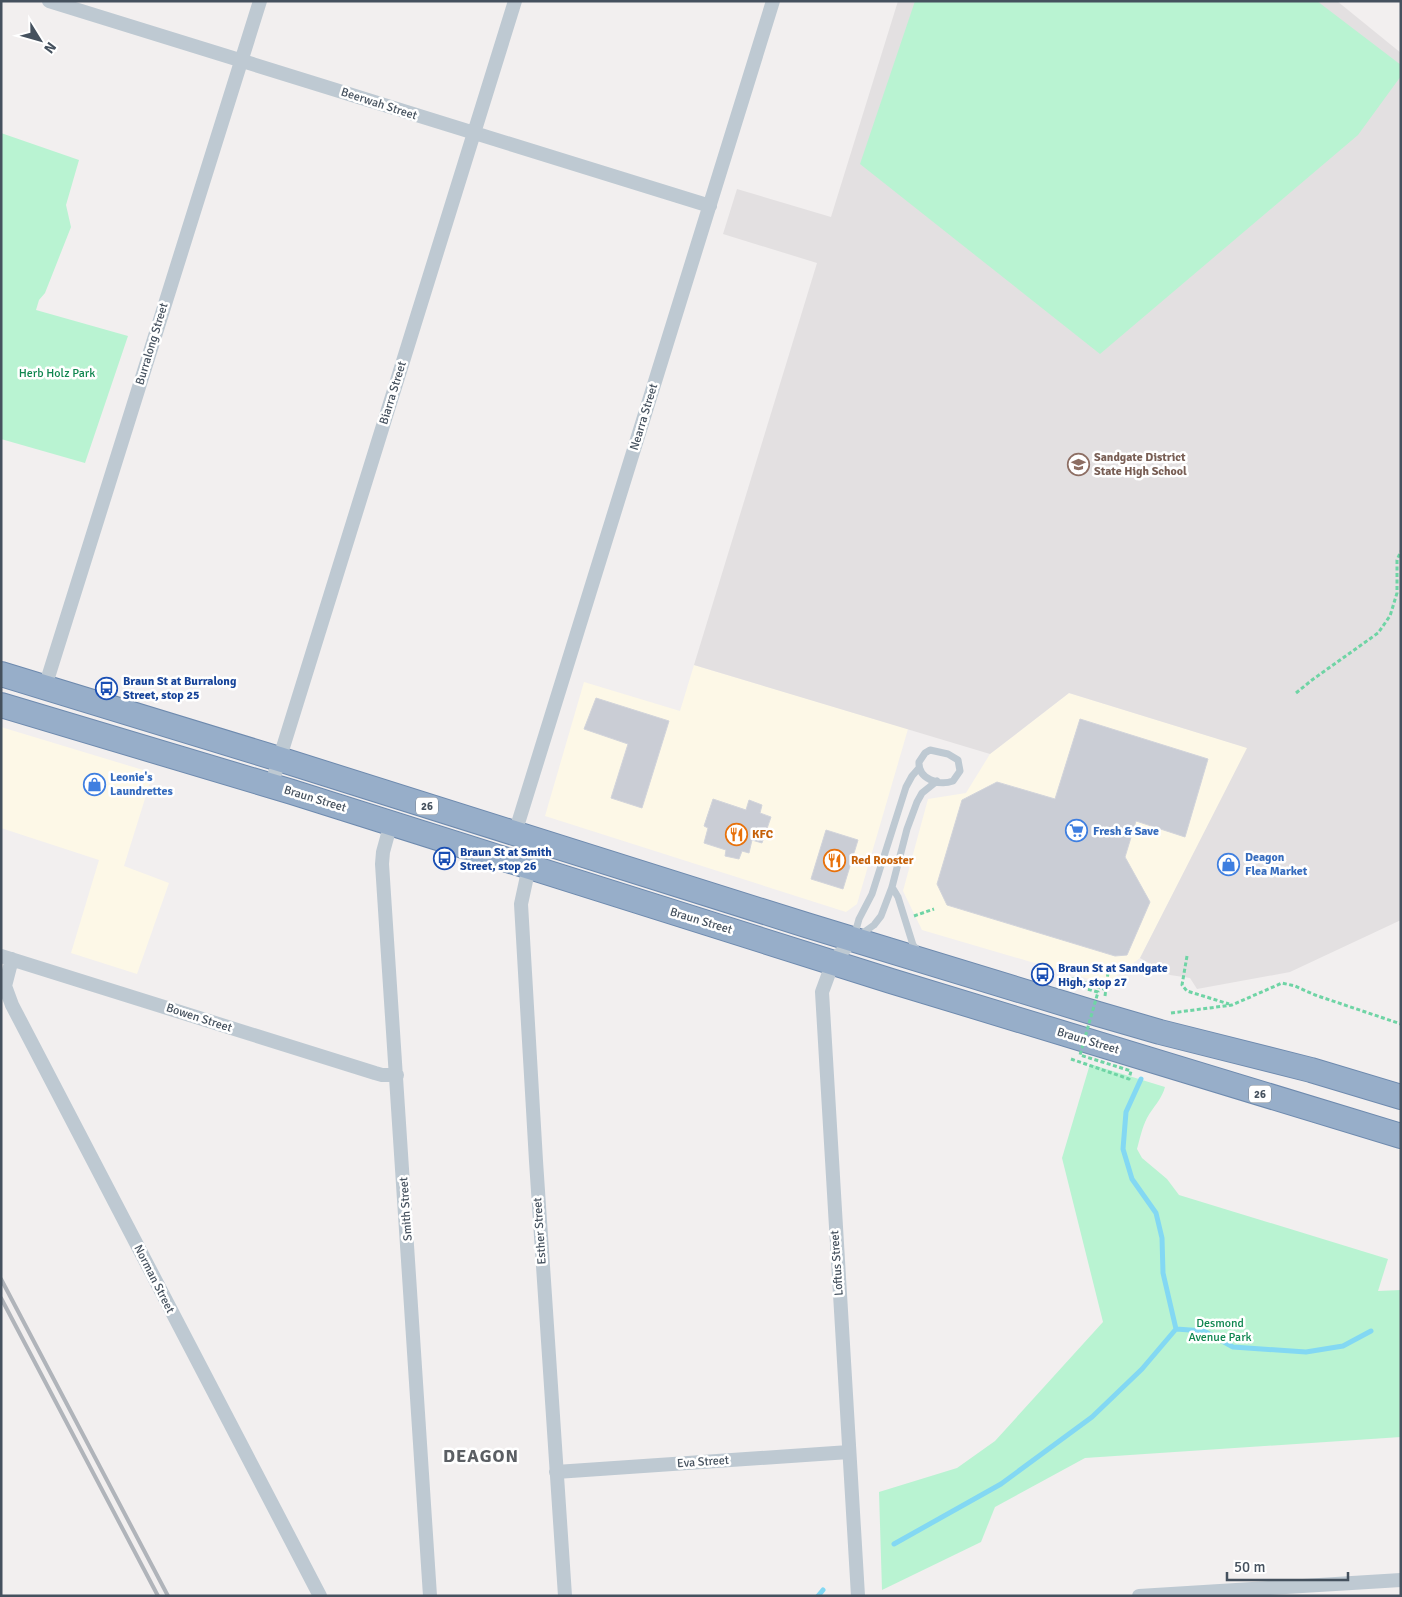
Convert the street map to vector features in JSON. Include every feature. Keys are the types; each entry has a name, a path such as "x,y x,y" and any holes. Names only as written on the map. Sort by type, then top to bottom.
{"highway":[{"name":"26","path":"1,674 279,759 925,962 1132,1024 1311,1070 1401,1097"},
{"name":"Braun Street","path":"1,705 271,786 927,992 1401,1136"}],"street":[{"name":"Beerwah Street","path":"49,1 710,206"},
{"name":"Burralong Street","path":"45,687 260,1"},
{"name":"Biarra Street","path":"271,786 515,1"},
{"name":"Nearra Street","path":"515,833 773,1"},
{"name":"Smith Street","path":"391,824 383,852 382,864 430,1596"},
{"name":"Esther Street","path":"529,868 521,904 535,1152 565,1596"},
{"name":"Loftus Street","path":"853,940 833,962 825,980 822,998 858,1596"},
{"name":"Bowen Street","path":"6,957 375,1073 397,1075"},
{"name":"Norman Street","path":"6,957 5,986 12,1005 320,1596"},
{"name":"Eva Street","path":"556,1472 849,1452"},
{"path":"1139,1596 1401,1580"}],"lane":[{"path":"853,940 859,919 872,894 906,788 918,768 921,757 930,750 953,756 960,766 957,777 948,783 925,777 918,768"},
{"path":"853,940 874,925 881,916 892,887 907,828 917,802 922,793 937,781"},
{"path":"892,887 898,897 913,945 925,962"}],"path":[{"path":"1296,693 1324,670 1378,633 1390,616 1397,593 1397,560 1401,551"},
{"path":"913,916 934,909"},
{"path":"1187,956 1182,985 1188,991 1232,1005"},
{"path":"1105,997 1109,965"},
{"path":"1071,1059 1129,1078 1131,1071 1080,1055 1098,992 1068,984 1070,978 1107,990"},
{"path":"1162,1012 1170,1014 1232,1005 1282,983 1401,1024"}],"shaded area":[{"name":"Sandgate District State High School","path":"898,1 1337,1 1401,53 1401,920 1290,972 1197,989 1190,978 1170,975 1140,958 1247,748 1069,693 990,754 694,665 817,263 723,234 737,189 831,217"},
{"path":"694,665 908,729 857,904 846,912 545,816 584,682 680,711"},
{"path":"1069,693 1248,748 1140,958 1106,984 922,930 903,891 928,799 966,793 990,754"},
{"path":"1,727 153,773 124,866 169,883 137,974 71,953 99,860 1,828"}],"green space":[{"path":"915,1 1317,1 1401,65 1401,76 1358,135 1100,354 860,164"},
{"name":"Herb Holz Park","path":"1,133 79,160 66,205 71,227 45,293 39,300 36,310 128,336 85,463 1,439"},
{"name":"Desmond Avenue Park","path":"1090,1064 1165,1087 1145,1122 1137,1149 1142,1158 1167,1179 1179,1195 1388,1259 1378,1291 1401,1290 1401,1437 1085,1458 995,1507 981,1542 882,1590 879,1492 957,1468 995,1441 1103,1322 1062,1158"}],"building":[{"path":"596,698 669,721 642,808 611,798 628,744 584,729"},
{"path":"1080,719 1208,759 1185,837 1136,821 1125,857 1150,902 1127,955 1115,956 947,905 937,884 962,800 997,782 1055,799"},
{"name":"KFC","path":"713,799 746,810 749,800 762,805 760,813 771,817 762,843 752,840 749,853 742,851 739,859 725,856 726,850 704,843 708,828 704,826"},
{"name":"Red Rooster","path":"826,830 858,840 843,889 811,879"}],"waterway":[{"path":"1141,1079 1126,1112 1123,1149 1132,1179 1156,1213 1162,1238 1163,1273 1176,1329"},
{"path":"894,1544 1001,1484 1092,1417 1142,1369 1176,1329 1204,1331 1233,1347 1306,1352 1343,1346 1371,1331"},
{"path":"818,1596 823,1590"}],"railway":[{"path":"1,1279 168,1596"},
{"path":"1,1298 158,1596"}],"place":[{"name":"Sandgate District State High School","path":"1078,464"},
{"name":"Braun St at Burralong Street, stop 25","path":"107,688"},
{"name":"Leonie's Laundrettes","path":"94,784"},
{"name":"Fresh & Save","path":"1077,831"},
{"name":"KFC","path":"736,834"},
{"name":"Braun St at Smith Street, stop 26","path":"444,859"},
{"name":"Red Rooster","path":"835,860"},
{"name":"Deagon Flea Market","path":"1229,864"},
{"name":"Braun St at Sandgate High, stop 27","path":"1042,975"}],"district":[{"name":"DEAGON","path":"481,1456"}]}
